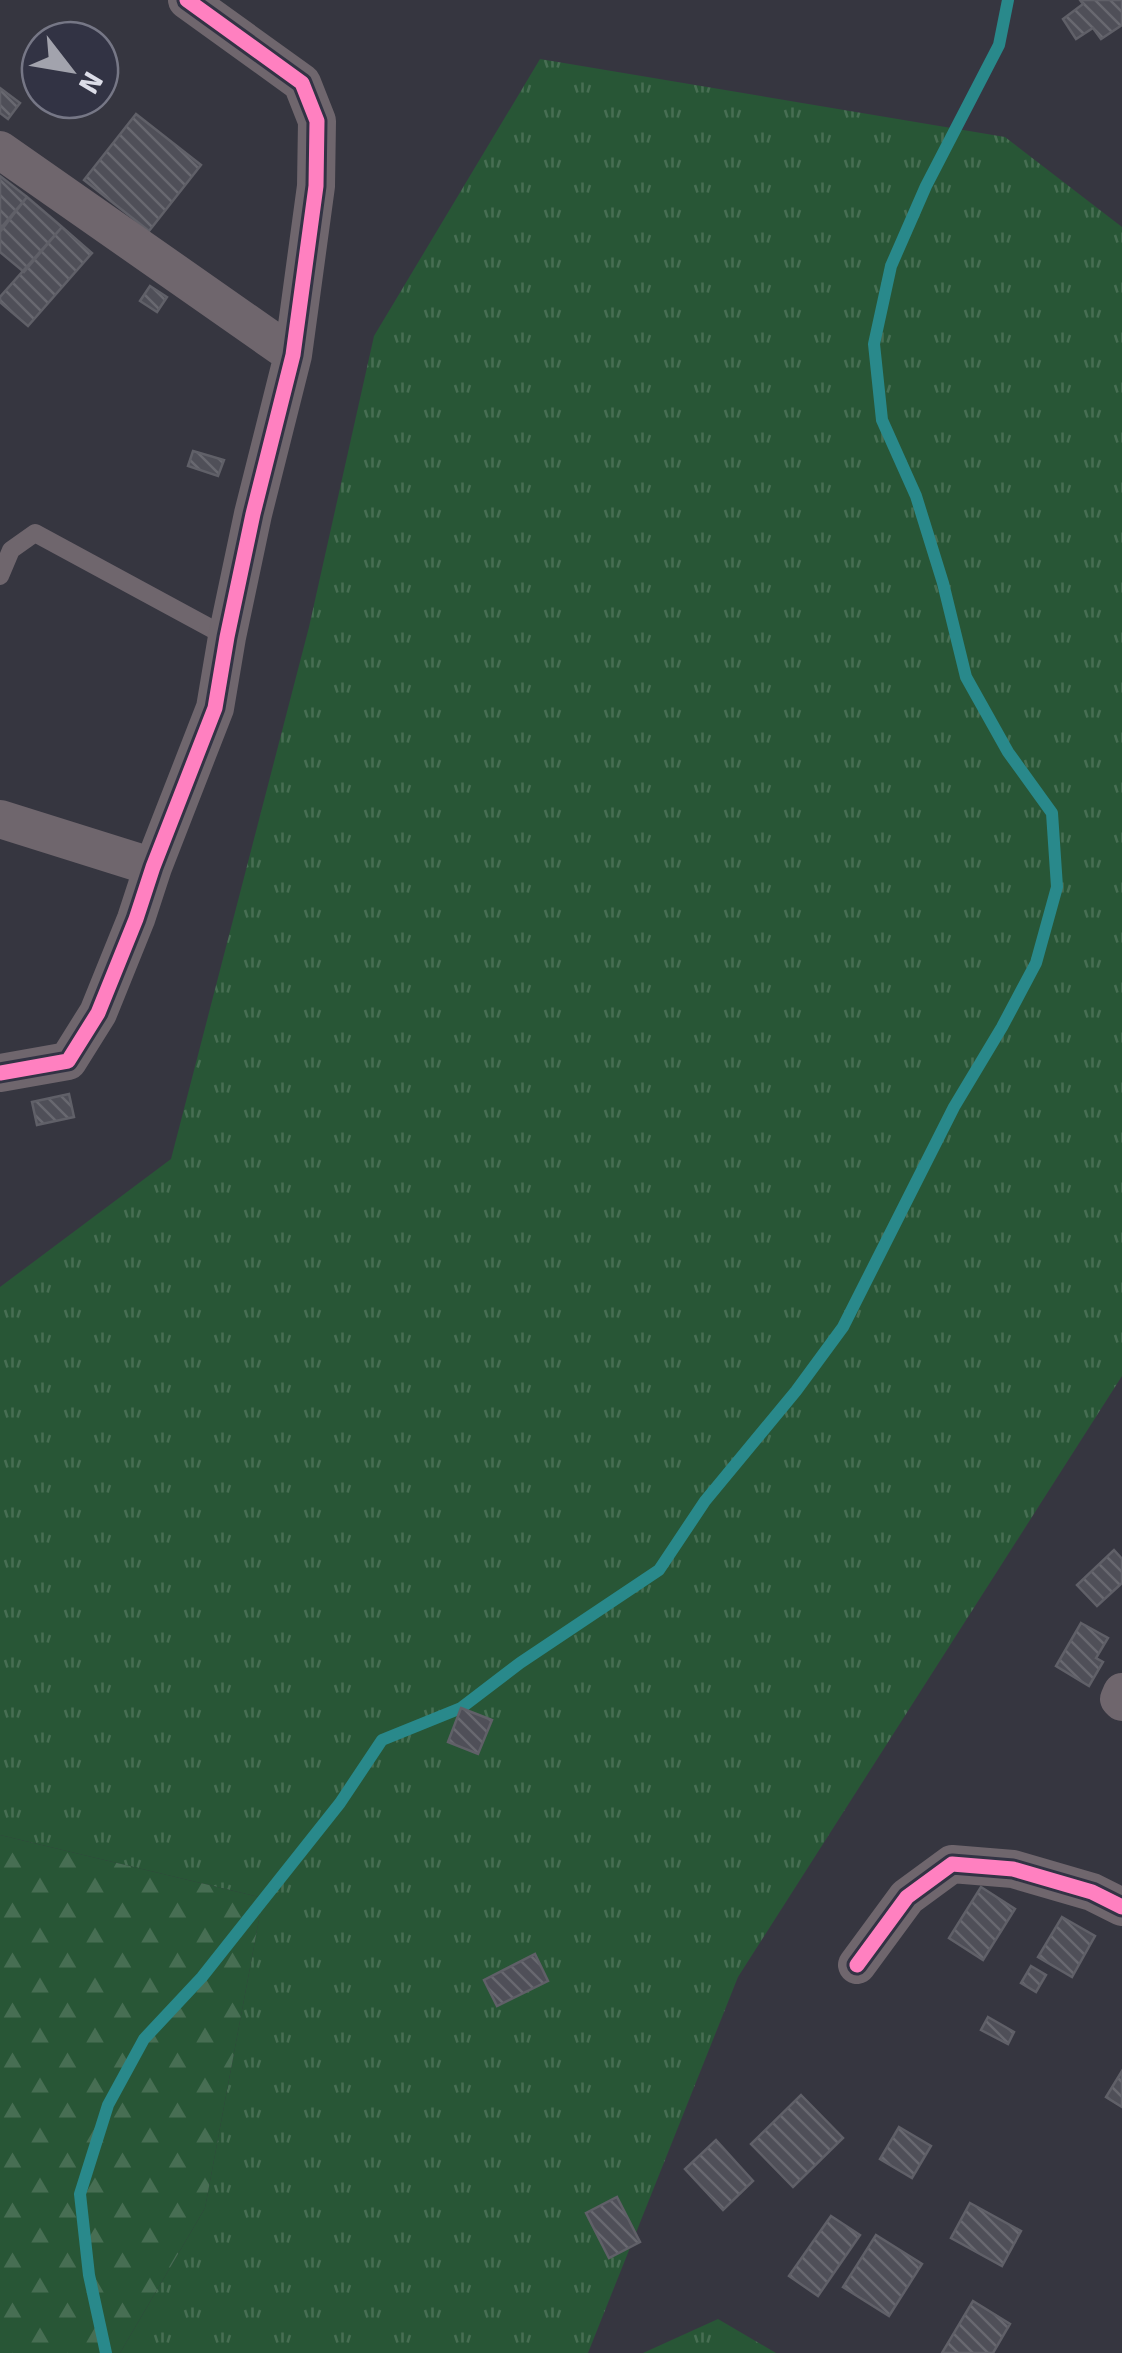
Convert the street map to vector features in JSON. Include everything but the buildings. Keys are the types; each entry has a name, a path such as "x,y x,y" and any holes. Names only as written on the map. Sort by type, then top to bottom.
{"street":[{"path":"0,1072 68,1060 98,1014 215,708 253,514 293,355 316,186 316,121 302,83 187,0"},
{"path":"0,150 293,355"},
{"path":"0,819 152,867"},
{"path":"1122,1692 1122,1702"},
{"path":"857,1965 907,1896 952,1864 1013,1869 1092,1892 1122,1906"}],"lane":[{"path":"0,576 11,550 35,534 227,637"}],"green space":[{"path":"540,59 1005,137 1122,227 1122,1376 738,1977 588,2353 120,2353 205,2208 263,1898 0,1835 0,1287 171,1159 309,627 374,336"},
{"path":"0,1835 263,1898 205,2208 120,2353 0,2353"},
{"path":"718,2319 776,2353 643,2353"}],"waterway":[{"path":"106,2353 89,2275 80,2194 108,2105 144,2039 202,1977 340,1803 382,1740 461,1708 520,1663 659,1570 705,1501 843,1327 954,1107 1036,963 1057,887 1052,813 1008,752 966,677 916,496 882,420 874,344 891,266 926,186 999,45 1008,0"}],"cycle path":[{"path":"0,1073 68,1061 98,1013 215,708 253,514 293,355 316,186 317,121 302,83 187,0"},
{"path":"857,1965 907,1897 952,1864 1013,1869 1092,1892 1122,1907"}]}
